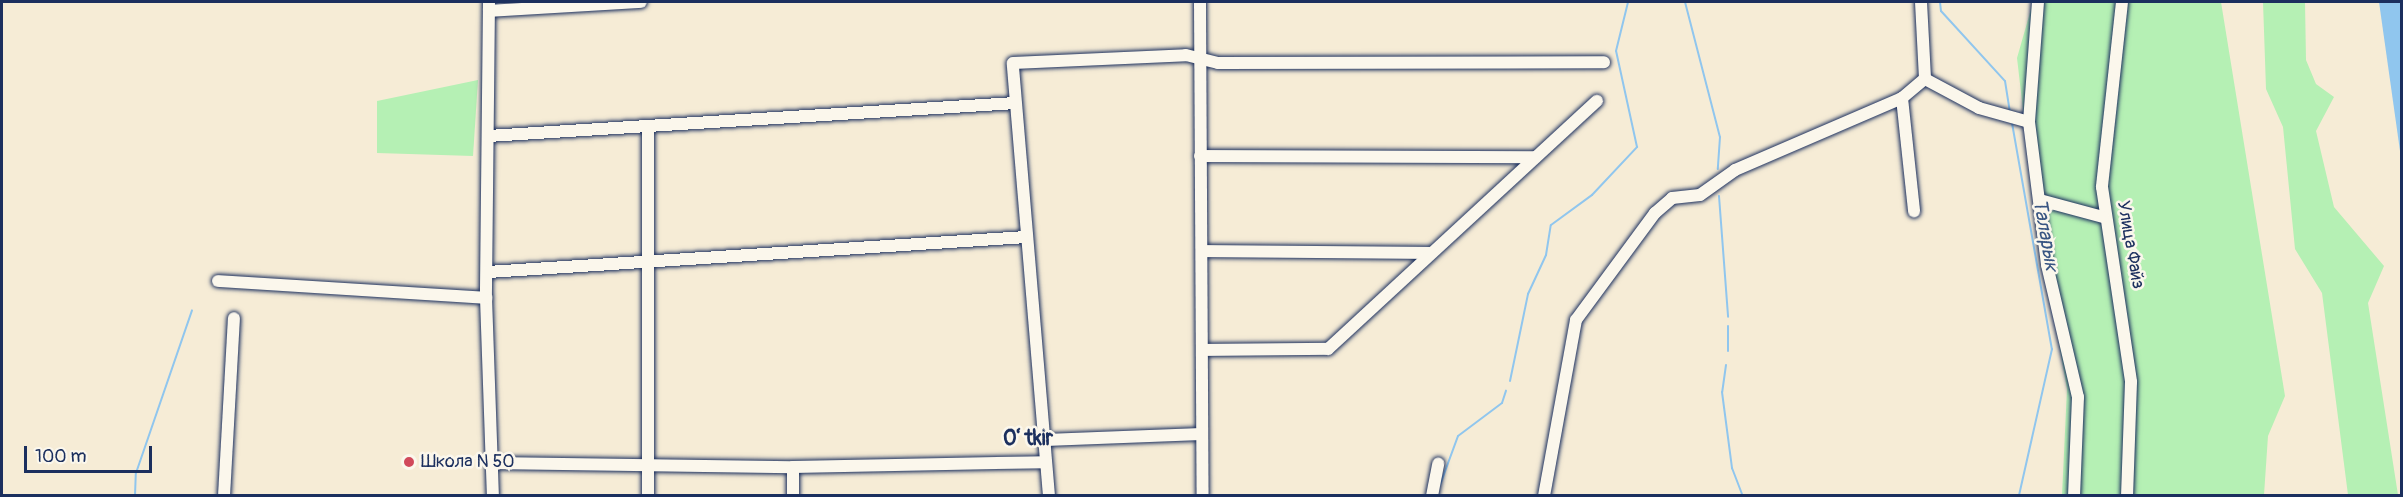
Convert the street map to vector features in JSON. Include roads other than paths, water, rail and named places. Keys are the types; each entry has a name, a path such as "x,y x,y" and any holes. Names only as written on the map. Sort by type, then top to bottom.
{"street":[{"path":"493,495 486,297 489,6 641,2"},
{"path":"1200,2 1203,495"},
{"path":"1922,2 1925,79"},
{"path":"2038,2 2019,120 2040,200 2047,265 2078,397 2074,495"},
{"name":"Улица Файз","path":"2122,2 2103,217 2124,312 2131,382 2127,495"},
{"path":"1049,495 1013,63 1186,56 1200,60 1604,62"},
{"path":"1544,495 1576,320 1655,213 1672,198 1700,195 1735,170 1902,98 1925,79"},
{"path":"1925,79 2019,120"},
{"path":"1902,98 1914,211"},
{"path":"1203,350 1328,348 1597,101"},
{"path":"488,135 648,130 1015,104"},
{"path":"648,130 648,495"},
{"path":"1200,156 1535,157"},
{"path":"2040,200 2103,217"},
{"path":"488,272 1026,237"},
{"path":"1202,251 1431,253"},
{"path":"218,281 486,297"},
{"path":"224,495 234,318"},
{"path":"1045,440 1202,434"},
{"path":"492,463 648,462 793,467 1046,462"},
{"path":"1432,495 1438,464"},
{"path":"793,467 793,495"}],"water":[{"path":"2379,2 2401,2 2401,158"}],"waterway":[{"path":"1510,381 1528,294 1546,255 1551,225 1592,195 1637,147 1616,51 1628,2"},
{"path":"1685,2 1720,137 1718,169"},
{"name":"Таларык","path":"1940,2 1941,11 2005,81 2010,112"},
{"name":"Таларык","path":"2012,123 2052,349 2019,496"},
{"path":"1719,196 1728,317"},
{"path":"135,496 136,473 192,310"},
{"path":"1728,326 1728,351"},
{"path":"1726,365 1722,392 1732,468 1743,496"},
{"path":"1440,485 1458,436 1502,403 1506,391"}],"place":[{"name":"Школа N 50","path":"409,462"}],"district":[{"name":"Oʻtkir","path":"1028,439"}]}
